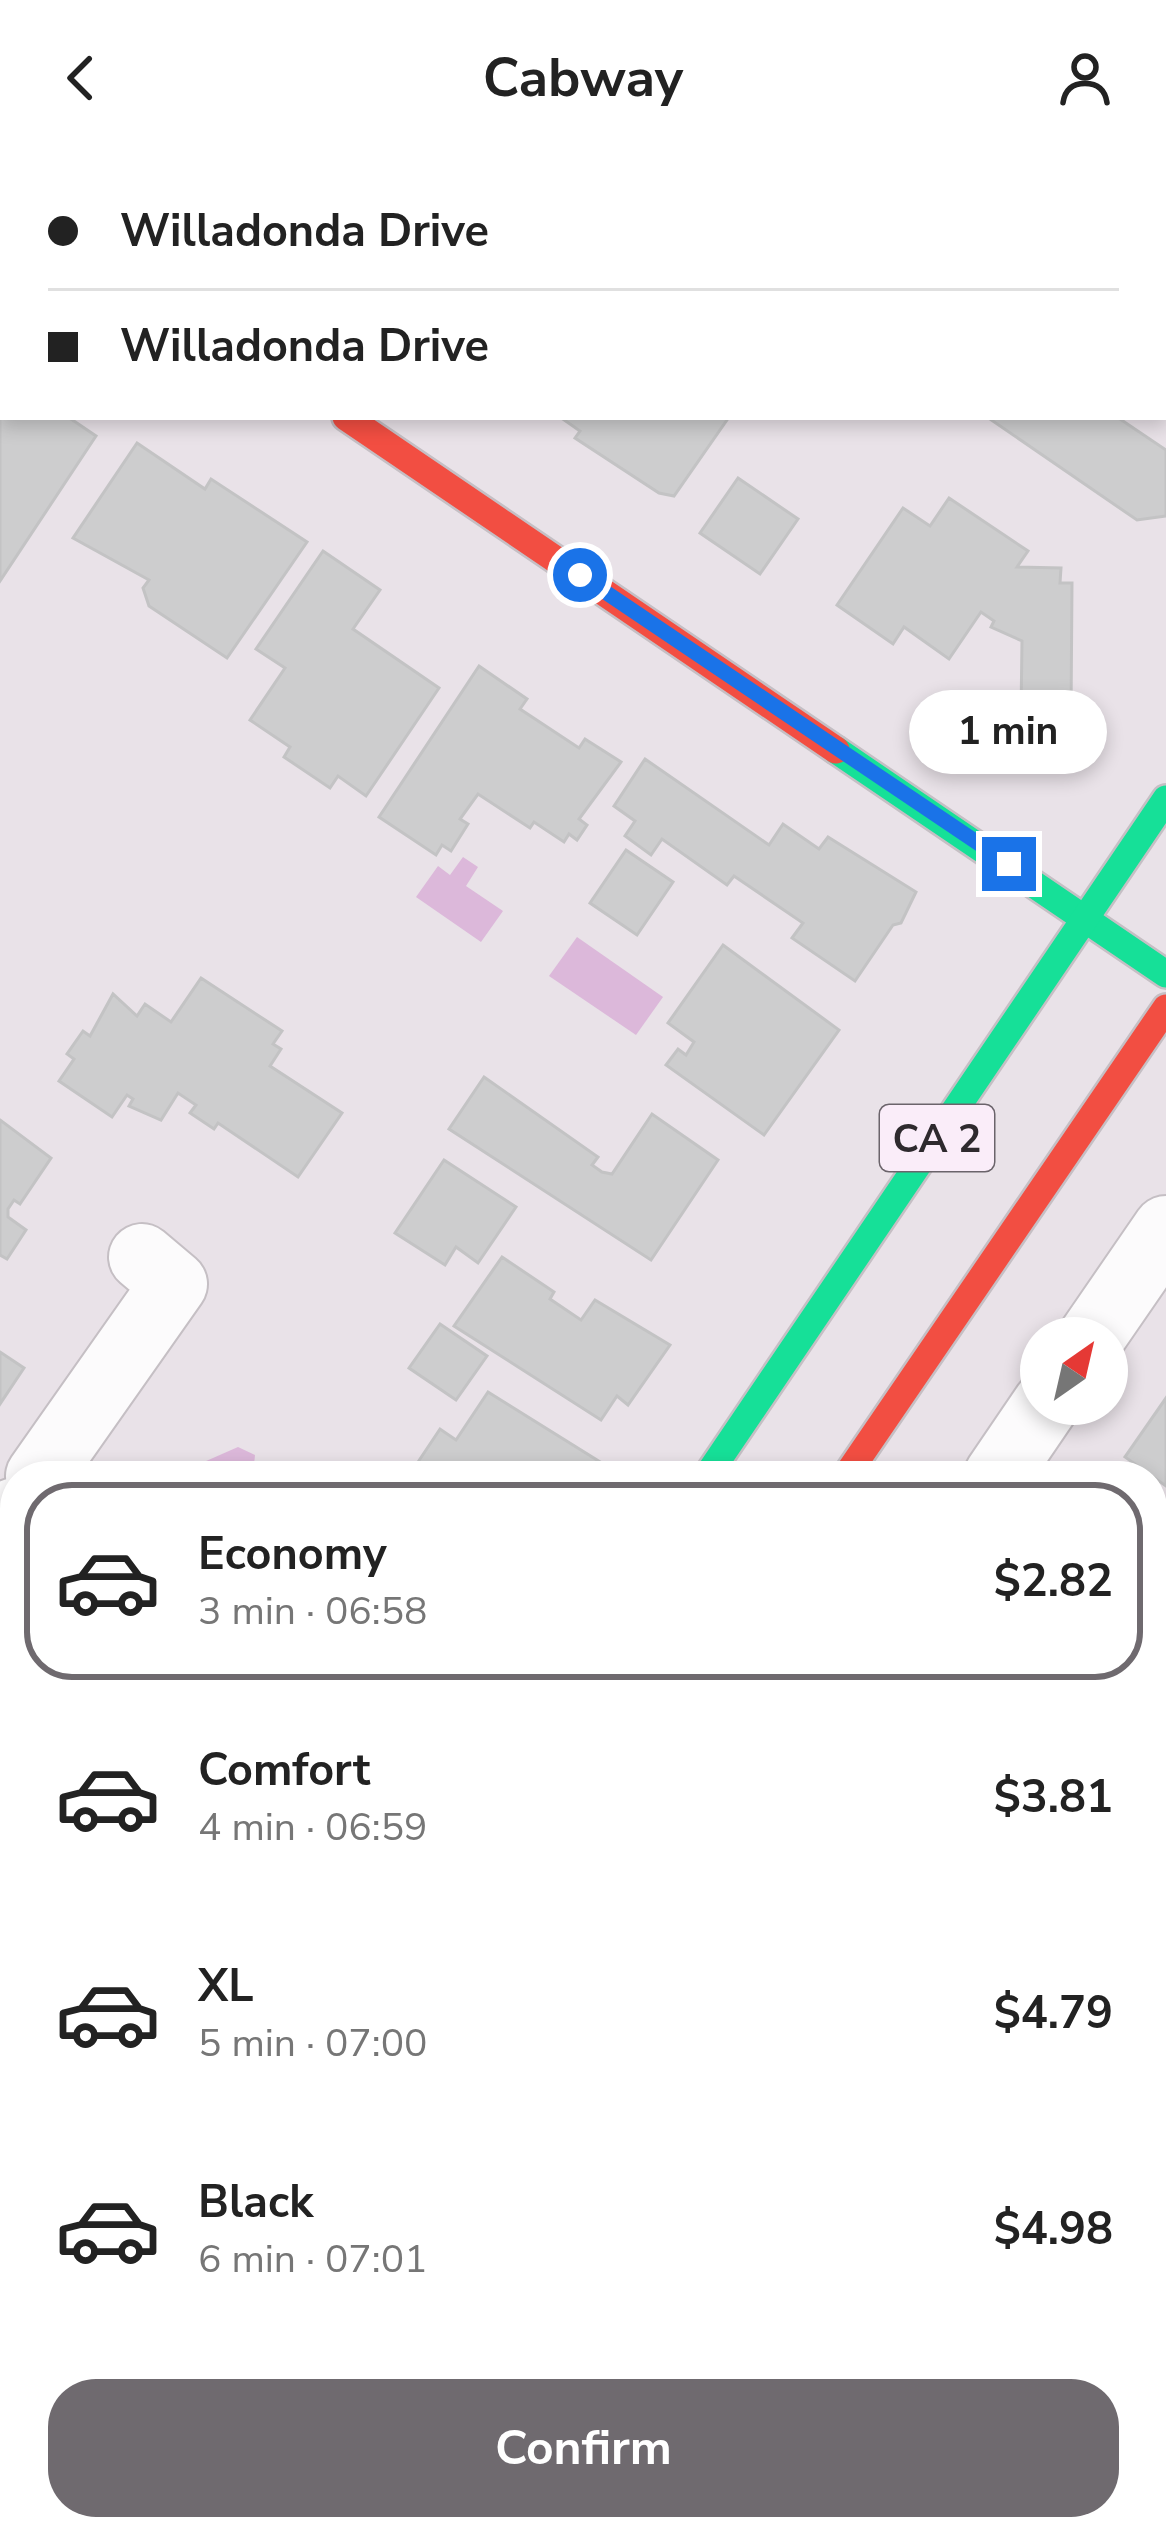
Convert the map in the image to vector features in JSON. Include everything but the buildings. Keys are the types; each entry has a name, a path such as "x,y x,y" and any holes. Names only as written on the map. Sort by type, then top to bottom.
{"main road":[{"path":"350,420 1166,974"},
{"name":"CA 2","path":"717,1461 1166,799"},
{"name":"CA 2","path":"856,1461 1166,1008"}],"street":[{"path":"1105,1317 1166,1229"},
{"path":"50,1461 174,1284 142,1257"},
{"path":"1007,1461 1032,1425"}],"shaded area":[{"path":"463,857 478,867 466,886 503,911 481,942 416,897 438,866 450,875"},
{"path":"577,937 663,997 636,1035 549,976"},
{"path":"238,1447 255,1455 254,1461 206,1461"}],"traffic: fast":[{"path":"836,750 1166,974"},
{"path":"717,1461 1166,799"}],"traffic: jam":[{"path":"350,420 836,750"},
{"path":"856,1461 1166,1008"}],"route":[{"path":"580,575 1009,864"}]}
